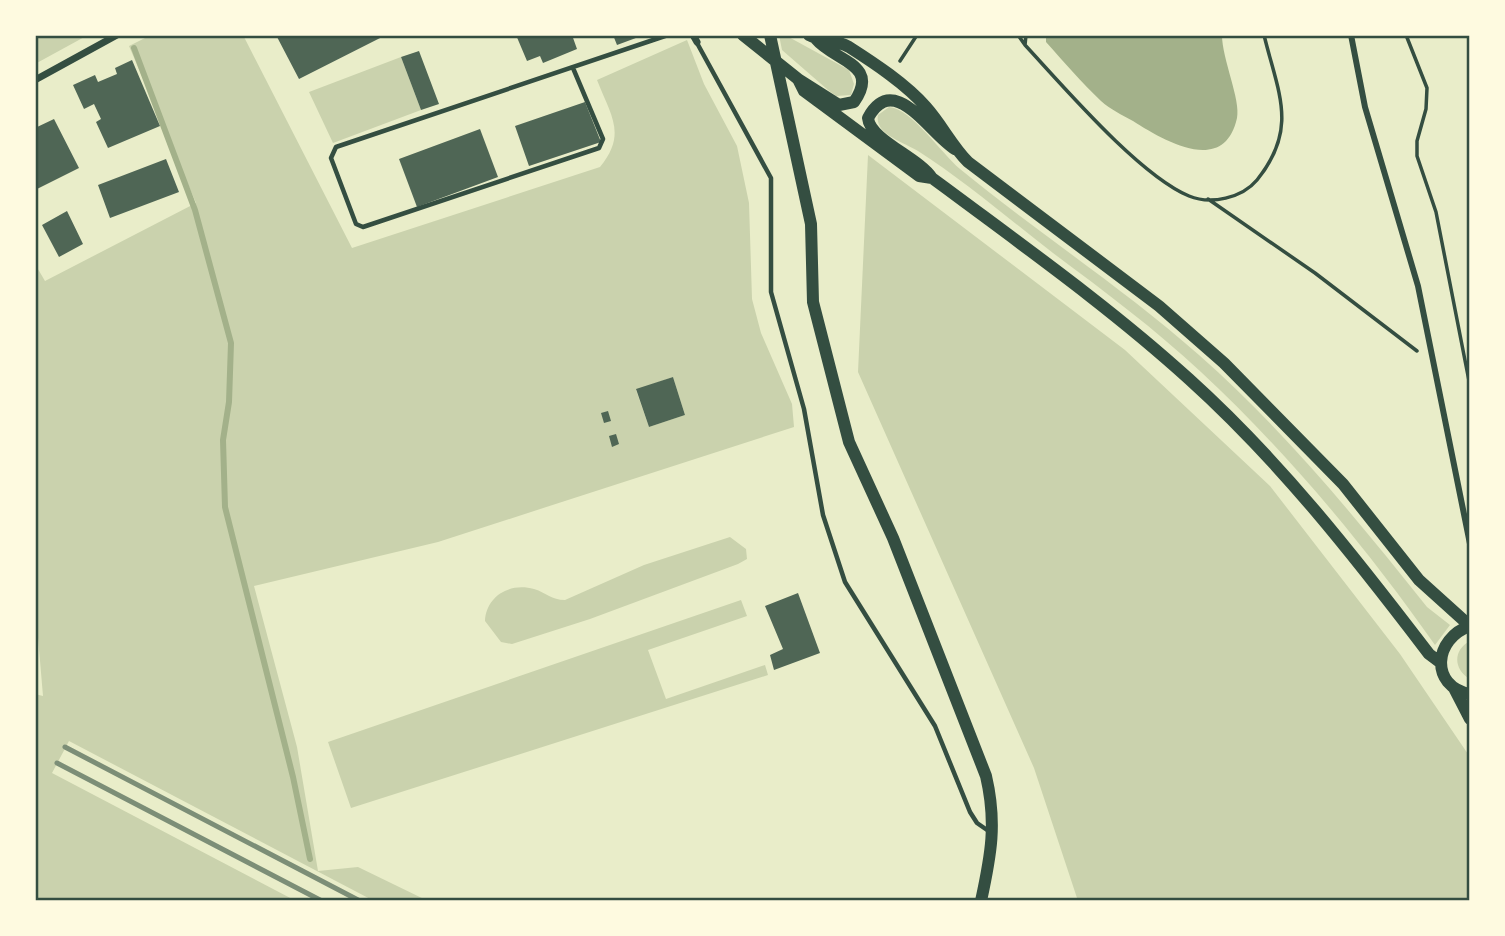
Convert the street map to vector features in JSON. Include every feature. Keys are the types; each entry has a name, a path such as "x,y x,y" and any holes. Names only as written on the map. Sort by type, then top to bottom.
{"main road":[{"path":"743,35 798,79 844,106 854,103 860,93 862,79 856,67 812,37"},
{"path":"770,35 773,59 811,224 813,302 849,442 893,538 986,776 993,807 992,854 981,901"},
{"path":"812,37 835,40 894,80 923,104 948,133 956,149 968,163 1159,306 1217,356 1343,484 1419,580 1470,626 1458,630 1448,639 1442,650 1441,663 1446,679 1454,687 1470,719"},
{"path":"798,79 804,91 919,176 932,178"},
{"path":"956,149 941,141 915,112 899,101 886,100 872,110 868,118 872,129 924,166 932,178 1098,304 1190,380 1289,479 1429,654 1441,663"},
{"path":"1454,687 1470,694"}],"street":[{"path":"35,80 117,35"},
{"path":"1351,35 1365,107 1418,286 1470,544"}],"lane":[{"path":"573,68 603,139 599,148 363,227 356,224 331,158 336,148 668,35"},
{"path":"695,38 771,178 771,292 804,410 823,515 845,582 935,726 970,812 977,823 992,833"}],"path":[{"path":"894,80 900,60 917,35"},
{"path":"1018,35 1089,113 1157,177 1191,197 1219,200 1248,190 1275,157 1284,117 1264,35"},
{"path":"1025,45 1026,35"},
{"path":"1406,35 1426,88 1426,109 1417,141 1417,156 1436,212 1470,386"},
{"path":"1206,198 1315,273 1434,364"}],"shaded area":[{"path":"35,35 88,35 35,64"},
{"path":"151,35 243,35 352,248 600,167 613,145 615,134 611,115 597,80 687,40 704,84 737,146 749,203 752,299 761,333 792,404 794,427 438,542 254,586 297,747 318,871 358,867 428,901 374,901 69,741 52,773 296,901 35,901 35,694 43,696 35,602 35,264 45,281 196,203 129,46","holes":["673,377 685,415 649,427 636,390"]},
{"path":"779,35 785,35 849,70 854,84 851,95 836,96 828,90 782,50"},
{"path":"1046,35 1222,35 1238,110 1230,136 1219,146 1206,150 1191,149 1160,137 1101,101 1046,42"},
{"path":"401,57 421,110 333,143 309,92"},
{"path":"889,107 917,123 960,169 1170,330 1231,384 1319,476 1427,607 1450,625 1435,645 1325,502 1233,403 1147,325 987,200 918,151 885,132 878,122 878,115"},
{"path":"868,155 1125,350 1270,486 1400,654 1470,757 1470,901 1078,901 1034,768 858,372"},
{"path":"730,537 746,549 747,559 590,619 512,644 501,642 485,621 486,612 494,598 508,590 525,587 552,598 565,600 644,565"},
{"path":"741,600 747,616 648,650 666,699 765,665 768,675 351,808 328,742"},
{"path":"1470,641 1470,679 1460,670 1457,660 1460,649"}],"building":[{"path":"276,35 386,35 299,79"},
{"path":"516,35 572,35 577,49 543,63 540,56 527,61"},
{"path":"613,35 644,35 617,45"},
{"path":"419,51 439,104 421,110 401,57"},
{"path":"132,60 160,126 108,148 96,122 101,119 94,104 84,109 73,85 95,75 98,82 117,74 115,68"},
{"path":"585,102 601,142 529,166 515,126"},
{"path":"54,119 79,168 35,190 35,128"},
{"path":"480,129 498,177 417,207 399,159"},
{"path":"166,159 179,192 110,218 98,185"},
{"path":"67,211 83,244 59,257 42,225"},
{"path":"673,377 685,415 649,427 636,389"},
{"path":"608,411 611,421 604,423 601,413"},
{"path":"616,434 619,444 612,447 609,436"},
{"path":"798,593 820,653 774,670 770,655 783,649 765,606"}],"waterway":[{"path":"134,48 195,210 231,343 229,402 223,440 225,507 293,777 310,859"}],"railway":[{"path":"65,747 360,901"},
{"path":"57,763 322,901"}]}
